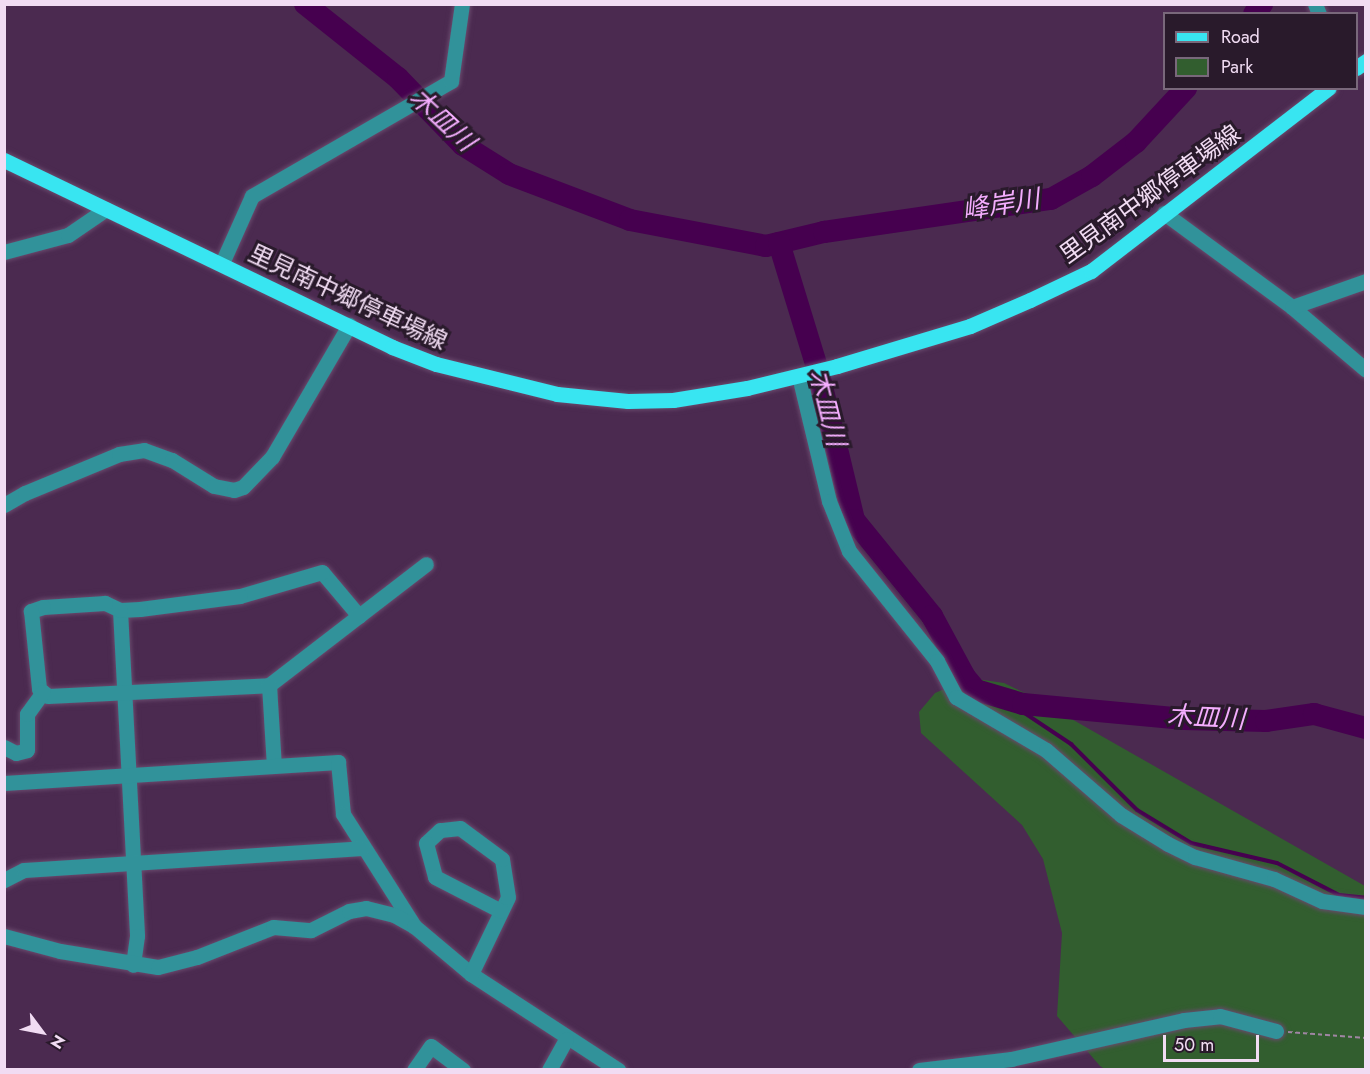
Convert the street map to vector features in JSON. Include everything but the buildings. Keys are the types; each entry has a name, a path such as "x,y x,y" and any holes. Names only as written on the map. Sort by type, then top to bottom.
{"main road":[{"name":"里見南中郷停車場線","path":"4,160 222,263 392,347 470,375 587,398 673,400 801,376 970,327 1091,271 1317,93"}],"street":[{"path":"222,263 252,196 451,81 462,4"},
{"path":"4,252 68,235 106,209"},
{"path":"1164,213 1292,307 1365,370"},
{"path":"1292,307 1365,281"},
{"path":"4,506 24,493 119,454 144,450 172,460 222,489 243,487 272,457 349,325"},
{"path":"801,376 829,501 849,551 937,661 956,697 1046,750 1121,815 1168,844 1195,857 1274,879 1323,901 1365,907"},
{"path":"359,616 322,572 240,596 120,610 105,603 43,606 31,611 39,689 48,696 268,685 359,616 426,564"},
{"path":"120,610 137,936 133,965"},
{"path":"268,685 274,766"},
{"path":"4,747 16,753 27,750 27,714 43,692"},
{"path":"4,783 338,762 343,814 362,849 414,926"},
{"path":"471,974 508,897 502,859 460,828 440,830 426,843 435,877 501,911"},
{"path":"4,880 24,870 362,849"},
{"path":"4,936 133,965 167,965 273,927 315,929 360,908 394,915 414,926 471,974 566,1039 618,1070"},
{"path":"919,1070 1011,1059 1184,1020 1220,1016 1276,1031"},
{"path":"549,1070 566,1039"},
{"path":"414,1070 430,1046 464,1070"}],"path":[{"path":"1276,1031 1365,1038"}],"green space":[{"path":"970,678 1004,683 1033,697 1365,886 1365,1069 1106,1070 1100,1066 1057,1016 1062,933 1043,859 1022,825 921,733 919,712 935,693"}],"waterway":[{"name":"木皿川","path":"305,4 398,78 463,145 509,174 630,220 766,246 824,232 1051,199 1092,176 1136,142 1184,90"},
{"name":"峰岸川","path":"1256,12 1262,4"},
{"name":"木皿川","path":"779,243 819,374 854,520 932,616 965,677 976,690 1023,704 1184,719 1266,721 1314,714 1366,728"},
{"path":"999,696 1071,744 1137,810 1191,843 1277,863 1339,895 1366,898"}]}
